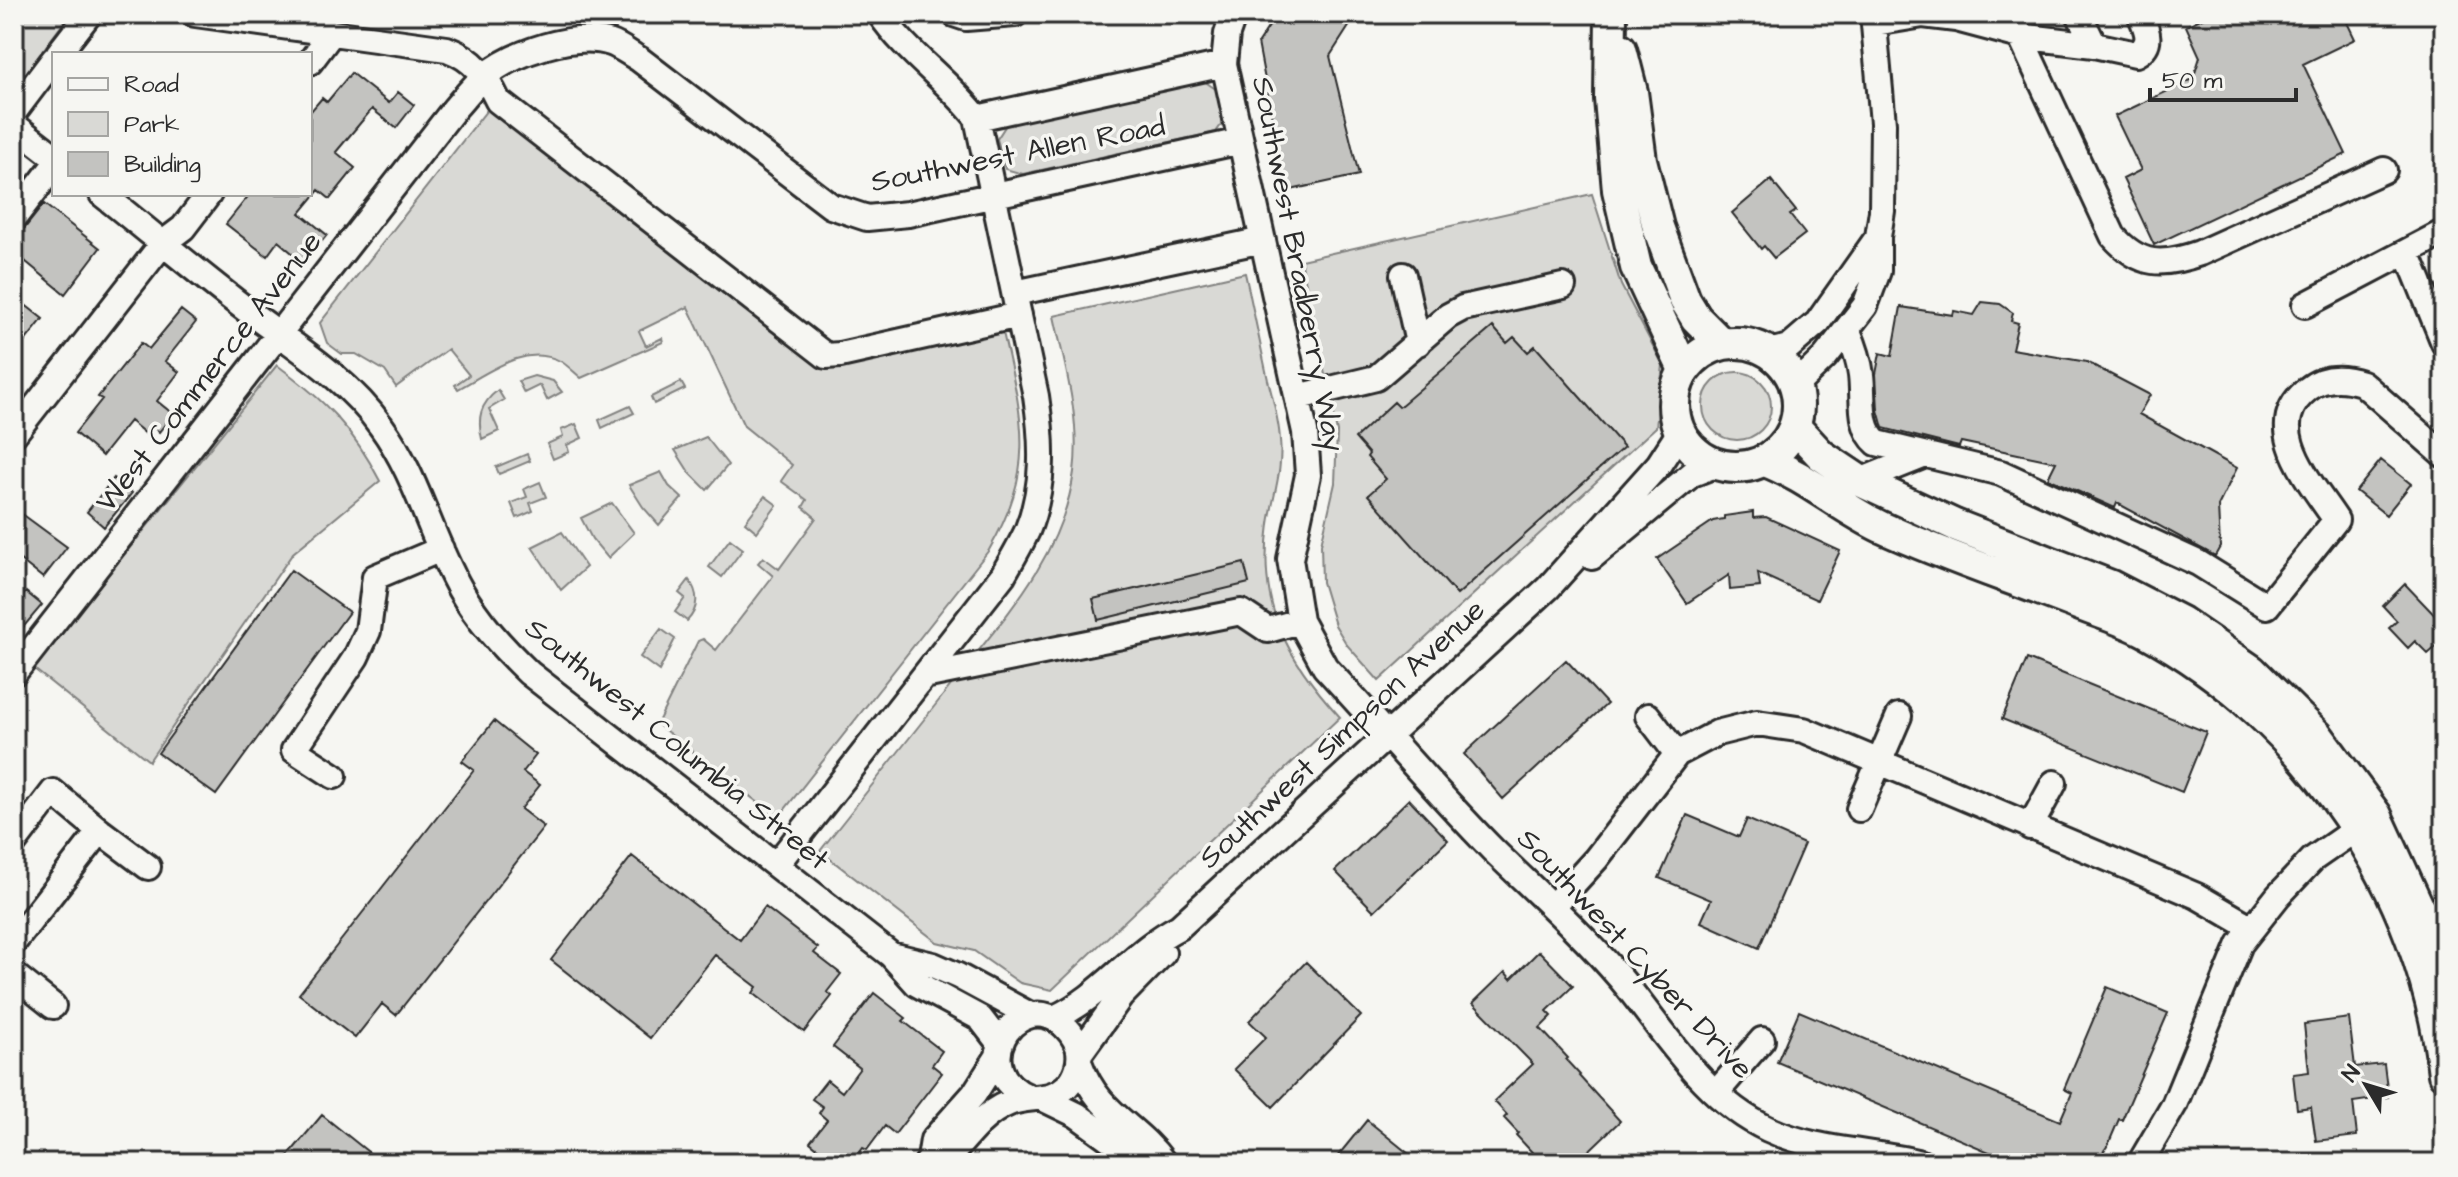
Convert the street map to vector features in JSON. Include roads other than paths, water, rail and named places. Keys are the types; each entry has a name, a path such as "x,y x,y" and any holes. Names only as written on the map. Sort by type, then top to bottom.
{"main road":[{"path":"1612,14 1632,92 1641,160 1658,227 1685,300 1696,318 1722,344"},
{"path":"1612,14 1610,99 1618,190 1636,267 1684,370"},
{"path":"1738,342 1769,352 1785,366 1796,385 1799,406 1795,427 1783,447 1765,461 1741,468 1715,465 1694,453 1679,433 1674,412 1675,390 1684,370 1701,353 1722,344 1738,342"},
{"path":"1795,427 1821,455 1860,481 1955,525 2111,586 2181,622 2251,670 2317,735 2444,963"},
{"path":"1765,461 1784,469 1881,527 2142,629 2245,698 2366,821 2417,954 2434,1014 2444,1074"}],"street":[{"path":"60,52 89,14"},
{"path":"195,14 447,49 462,54 485,75 498,101 826,356 840,355 1017,304 1263,240"},
{"path":"776,865 1003,575 1027,530 1040,483 1043,437 977,118 960,96 892,33 880,14"},
{"path":"954,14 966,18 1015,14"},
{"name":"Southwest Bradberry Way","path":"1234,14 1227,34 1224,64 1305,432 1308,475 1290,559 1300,621 1325,667 1388,734"},
{"path":"2079,14 2094,45"},
{"path":"1796,385 1848,331 1865,306 1878,271 1883,123 1874,19 1923,15 2016,25 2136,54 2144,49 2148,32 2140,14"},
{"path":"2016,25 2113,236 2124,249 2143,261 2177,261 2200,253 2384,170"},
{"path":"312,59 331,34"},
{"name":"Southwest Allen Road","path":"485,75 546,46 596,41 611,43 639,59 831,206 867,218 908,214 1241,141"},
{"path":"14,112 52,62"},
{"path":"977,118 1224,64"},
{"name":"West Commerce Avenue","path":"14,673 455,108 485,75"},
{"path":"14,125 52,154"},
{"path":"14,218 52,169"},
{"name":"Southwest Columbia Street","path":"104,196 359,399 381,425 405,467 441,549 477,616 501,646 529,673 891,955 917,984 980,1018 998,1051"},
{"path":"14,434 163,243 183,228 207,196"},
{"path":"2305,305 2444,232"},
{"path":"1769,352 1789,347 1818,322 1878,237"},
{"path":"2407,252 2444,343"},
{"path":"1403,275 1418,343"},
{"path":"1298,397 1376,378 1448,316 1463,308 1563,286"},
{"path":"1848,331 1856,349 1861,374 1866,431 1877,443 2001,473 2198,563 2267,606 2336,520 2294,457 2288,441 2287,425 2291,409 2300,395 2313,384 2329,379 2346,378 2362,383 2444,455"},
{"name":"Southwest Simpson Avenue","path":"1079,1058 1121,996 1163,952 1179,927 1548,588 1650,474 1679,433"},
{"path":"1860,481 1925,455"},
{"name":"Southwest Simpson Avenue","path":"1548,588 1613,542 1692,474 1715,465"},
{"path":"334,776 294,750 356,657 368,631 375,577 441,549"},
{"path":"924,676 1241,612 1268,630 1300,621"},
{"path":"1648,716 1677,754"},
{"path":"1859,809 1899,716"},
{"path":"1553,906 1596,859 1677,754 1717,733 1757,723 1804,730 2197,896 2252,928"},
{"name":"Southwest Cyber Drive","path":"1388,734 1492,848 1553,906 1621,979 1694,1071 1716,1093 1766,1129 1798,1141 1919,1163"},
{"path":"2030,827 2054,783"},
{"path":"14,843 53,792 148,867"},
{"path":"2140,1163 2174,1105 2240,944 2313,859 2366,821"},
{"path":"14,942 100,831"},
{"name":"Southwest Simpson Avenue","path":"1042,1017 1083,1003 1154,940 1179,927"},
{"name":"Southwest Columbia Street","path":"891,955 933,965 1042,1017"},
{"path":"14,975 53,1006"},
{"path":"1079,1058 1075,1077 1055,1095 1010,1103 992,1112 950,1156 928,1161 933,1140 974,1094 1006,1032 1017,1021 1042,1017 1067,1027 1075,1037 1086,1080 1101,1103 1156,1152 1164,1163"},
{"path":"1716,1093 1762,1040"},
{"path":"998,1051 1000,1071 1006,1083 1016,1092 1077,1115 1113,1155 1143,1163"}]}
